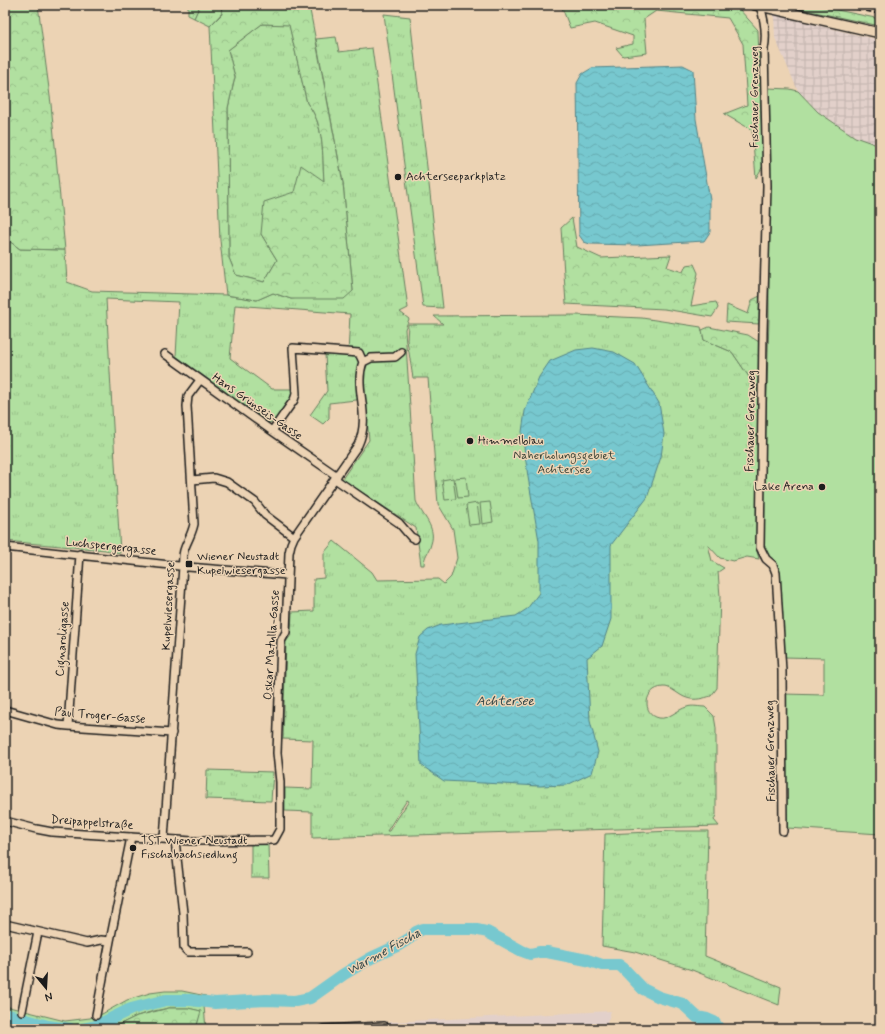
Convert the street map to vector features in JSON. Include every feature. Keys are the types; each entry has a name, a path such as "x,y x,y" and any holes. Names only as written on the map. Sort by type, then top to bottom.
{"main road":[{"path":"758,6 880,33"}],"street":[{"name":"Fischauer Grenzweg","path":"758,6 764,17 766,36 764,50 767,186 760,547 766,559 773,564 776,573 782,671 783,830"},
{"path":"272,431 294,400 296,394 292,348 359,353 363,362 372,358 395,357 401,352"},
{"name":"Hans Grünseis-Gasse","path":"165,354 336,477 399,524 415,540"},
{"name":"Oskar Matulla-Gasse","path":"274,840 280,829 280,782 277,753 281,641 286,632 289,553 294,537 358,445 362,436 364,424 359,372 363,362"},
{"name":"Kupelwiesergasse","path":"164,839 183,566 182,557 194,524 187,406 188,396 200,380"},
{"path":"192,480 214,478 227,482 256,502 265,515 294,537"},
{"name":"Luchspergergasse","path":"5,547 287,576"},
{"name":"Cignaroligasse","path":"68,726 80,554"},
{"name":"Paul Troger-Gasse","path":"5,710 58,725 172,733"},
{"name":"Dreipappelstraße","path":"5,820 52,832 193,841 274,840"},
{"path":"96,1015 131,837"},
{"path":"175,840 185,950 188,952 246,952"},
{"path":"5,924 87,943 101,940 110,942"},
{"path":"22,1011 38,932"},
{"path":"323,1029 384,1028"}],"shaded area":[{"path":"774,15 880,40 880,146 855,137 818,112 798,91 775,38"},
{"path":"611,1011 605,1029 390,1029 389,1022"}],"green space":[{"path":"5,5 38,5 51,104 65,250 20,249 5,238"},
{"path":"188,5 200,5 194,18 188,15"},
{"path":"200,5 221,5 222,13 210,26 194,18"},
{"path":"221,5 309,5 343,183 353,291 344,299 291,299 273,293 257,300 226,295 220,240 210,26 222,14","holes":["262,24 289,25 307,103 313,112 320,130 322,140 324,181 301,165 294,192 264,202 261,234 277,260 264,282 236,275 229,258 228,108 235,77 228,50"]},
{"path":"561,5 715,5 739,9 758,30 763,166 756,178 752,130 724,114 747,105 743,44 728,18 656,11 644,19 647,53 623,56 616,48 633,44 633,36 595,23 570,28"},
{"path":"782,5 813,5 880,19 880,26"},
{"path":"852,5 880,5 880,11"},
{"path":"384,14 410,17 443,308 423,307"},
{"path":"262,24 289,24 307,103 313,112 320,130 322,140 324,182 294,192 261,234 277,260 264,282 236,275 229,258 228,108 235,77 228,50"},
{"path":"336,37 339,52 372,48 408,308 400,312 409,319 405,329 416,501 432,532 431,544 424,565 421,565 416,528 342,479 369,440 365,399 329,403 329,418 323,424 310,415 327,391 325,354 348,354 350,314 235,305 230,358 272,389 292,389 291,399 276,420 269,423 176,356 179,302 106,299 120,553 105,550 5,541 5,238 20,249 65,250 67,282 92,291 226,295 257,300 273,293 291,299 353,291 343,183 316,39"},
{"name":"Lake Arena","path":"768,88 798,91 818,112 855,137 880,146 880,834 787,828 783,694 824,695 824,658 784,657 778,565 762,548 769,320"},
{"path":"572,218 577,247 601,258 671,255 667,267 683,272 686,265 694,264 698,273 691,306 716,302 718,308 712,317 664,309 566,304 561,228"},
{"path":"760,296 759,324 726,322 727,305 748,314 752,300"},
{"name":"Naherholungsgebiet Achtersee","path":"576,315 642,318 701,327 704,340 732,352 758,390 757,551 759,559 747,557 733,561 720,558 708,545 712,561 724,568 718,572 720,596 717,688 711,696 699,699 690,699 666,687 657,688 652,692 647,701 649,712 653,716 659,718 669,716 691,706 705,707 714,716 716,728 716,815 714,820 719,826 312,838 312,812 285,811 285,788 312,789 313,740 283,739 286,642 291,635 292,612 314,611 314,579 324,578 324,553 334,541 372,572 377,580 438,579 444,584 451,577 457,558 453,529 438,504 428,378 413,378 407,340 408,324 443,324 434,316","holes":["407,800 409,801 389,831 387,831"]},
{"path":"709,327 748,335 759,342 758,390 732,352 704,340 702,330"},
{"path":"466,477 468,497 458,498 455,478"},
{"path":"453,478 456,499 445,500 442,480"},
{"path":"490,502 493,522 482,524 480,503"},
{"path":"477,503 480,524 469,525 466,505"},
{"path":"207,770 273,772 271,801 206,799"},
{"path":"708,831 705,956 781,987 779,1005 692,970 635,952 602,946 605,834"},
{"path":"251,844 268,844 269,878 251,878"},
{"path":"182,991 206,996 204,1006 206,1029 196,1029 200,1011 188,1008 169,1008 154,1011 137,1016 110,1029 26,1029 5,1024 5,1006 65,1021 90,1018 102,1014 127,1000 150,993"},
{"path":"169,1008 188,1008 201,1011 196,1029 110,1029 137,1016"}],"water":[{"path":"683,65 693,70 696,119 710,200 710,232 704,241 637,245 590,244 584,242 579,235 577,83 582,74 592,68"},
{"name":"Achtersee","path":"593,348 614,352 635,364 659,403 664,434 661,457 647,498 611,545 611,619 602,646 587,658 590,721 598,752 592,773 567,785 540,786 444,781 421,765 415,654 420,637 428,630 441,625 516,616 527,609 539,593 539,541 522,432 525,411 539,377 550,361 576,350"}],"waterway":[{"name":"Warme Fischa","path":"82,1029 96,1026 131,1009 166,1000 191,1000 215,1003 266,1000 295,1001 310,998 344,974 371,958 399,945 416,932 423,929 473,929 487,932 530,954 547,952 587,960 602,965 619,965 643,989 659,997 683,1004 697,1017 714,1022 719,1029"},
{"name":"Warme Fischa","path":"5,1014 48,1026 70,1029"}],"railway":[{"path":"839,5 880,14"}],"place":[{"name":"Achterseeparkplatz","path":"398,177"},
{"name":"Himmelblau","path":"470,441"},
{"name":"Lake Arena","path":"822,487"},
{"name":"Wiener Neustadt Kupelwiesergasse","path":"189,564"},
{"name":"TST Wiener Neustadt Fischabachsiedlung","path":"133,848"}]}
